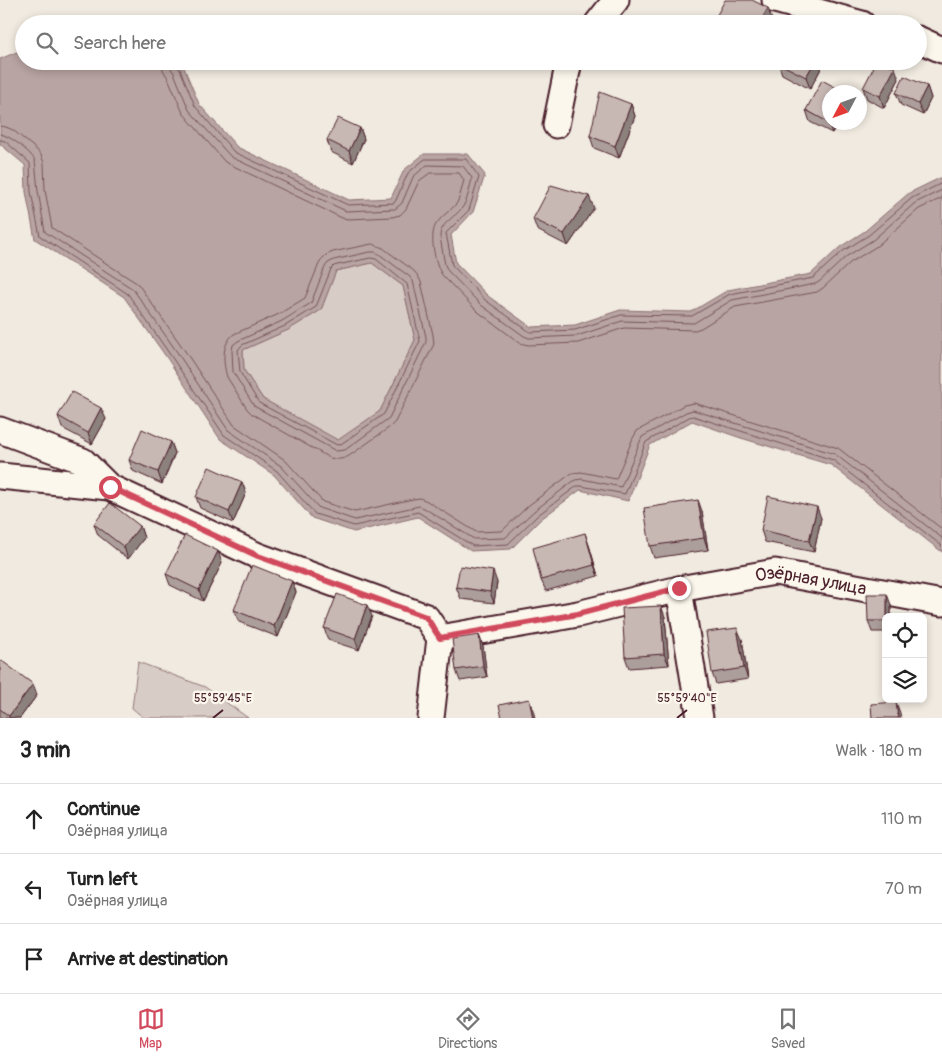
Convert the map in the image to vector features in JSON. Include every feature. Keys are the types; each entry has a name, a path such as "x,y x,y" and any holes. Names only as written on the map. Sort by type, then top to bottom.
{"street":[{"path":"604,15 616,0"},
{"path":"775,0 829,15"},
{"path":"927,43 942,50"},
{"path":"556,125 567,70"},
{"path":"0,430 83,461 110,487 258,556 426,617 440,638 431,718"},
{"path":"0,476 110,487"},
{"name":"Озёрная улица","path":"440,638 578,614 679,588 774,572 942,603"},
{"path":"679,588 700,718"}],"shaded area":[{"path":"372,263 403,286 415,340 380,411 338,441 263,399 244,370 243,350 288,330 321,310 336,271"},
{"path":"138,662 205,687 248,718 144,718 132,708"}],"water":[{"path":"15,53 15,70 185,70 199,104 237,147 349,200 391,198 404,170 424,154 468,154 485,175 473,212 451,235 456,263 488,296 531,327 575,325 620,310 691,312 728,290 811,274 840,247 865,231 909,193 942,177 942,552 831,465 692,421 650,445 628,501 580,490 541,519 511,549 471,551 418,517 354,532 312,518 274,475 220,439 124,297 35,239 26,192 25,165 0,144 0,59","holes":["372,263 403,286 415,340 380,411 338,440 263,399 244,370 243,350 288,330 321,310 336,271"]}],"building":[{"path":"725,0 752,0 768,8 764,15 717,15"},
{"path":"792,70 810,70 806,77"},
{"path":"872,70 894,70 880,96 867,90 867,85 865,85"},
{"path":"904,76 927,86 918,104 896,93"},
{"path":"822,80 831,85 822,85 822,119 806,110"},
{"path":"600,92 631,104 615,146 590,136"},
{"path":"338,118 360,128 349,151 327,140"},
{"path":"551,185 589,196 564,234 533,219"},
{"path":"72,392 101,408 88,433 58,416"},
{"path":"142,429 171,442 158,472 129,460"},
{"path":"209,467 242,482 229,512 196,497"},
{"path":"768,496 817,507 809,541 761,530"},
{"path":"698,500 704,538 650,546 644,508"},
{"path":"110,503 140,526 124,547 94,524"},
{"path":"585,533 594,565 541,580 533,548"},
{"path":"185,535 218,551 199,590 166,574"},
{"path":"252,565 292,581 274,626 234,610"},
{"path":"460,566 493,571 490,592 456,587"},
{"path":"337,594 367,605 355,639 324,628"},
{"path":"867,594 887,594 887,613 882,613 882,621 868,621"},
{"path":"661,606 664,654 625,657 622,608"},
{"path":"737,628 744,668 712,673 706,632"},
{"path":"479,635 483,666 456,670 452,639"},
{"path":"2,661 33,684 9,716 0,709 0,663"},
{"path":"529,699 533,718 502,718 499,705"},
{"path":"896,703 898,718 872,718 871,704"}],"route":[{"path":"110,487 258,556 426,617 440,638 578,614 679,588"}]}
